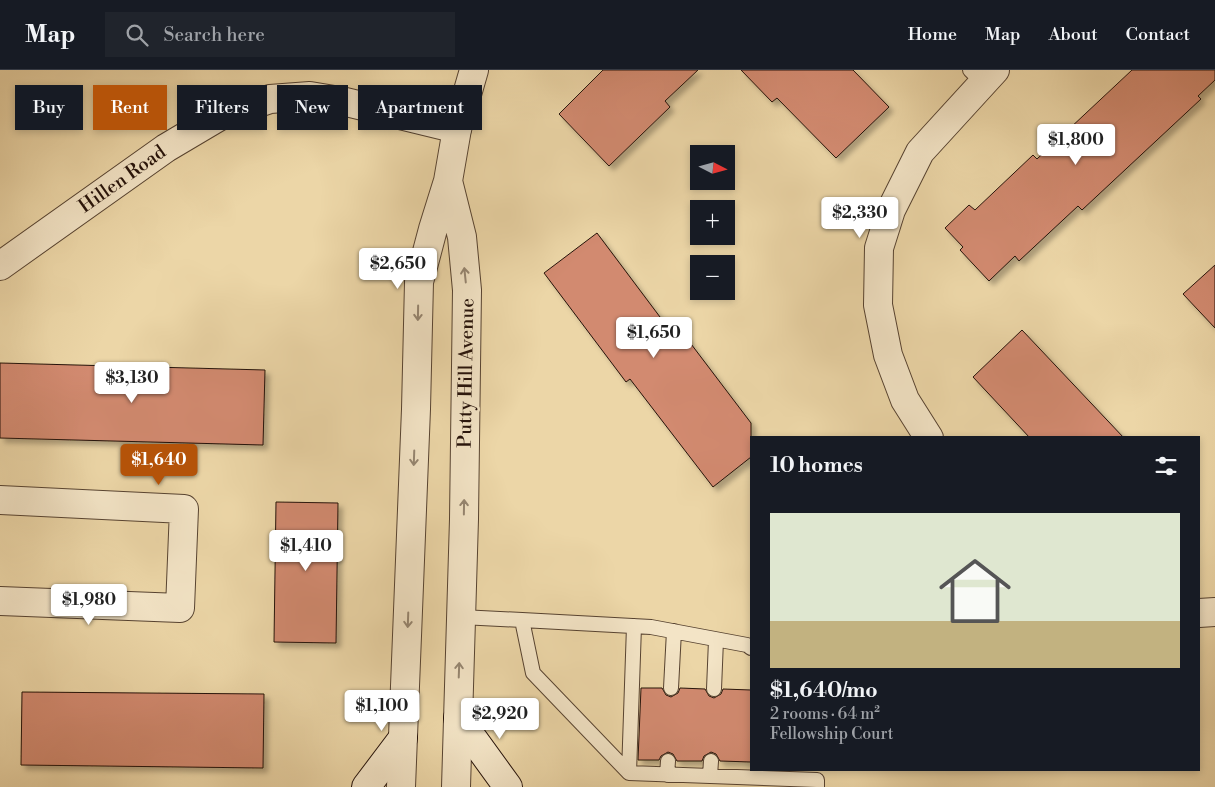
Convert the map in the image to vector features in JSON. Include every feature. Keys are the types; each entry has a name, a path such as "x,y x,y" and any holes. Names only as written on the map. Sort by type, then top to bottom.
{"street":[{"path":"470,85 474,70"},
{"path":"928,436 905,400 888,355 878,305 879,248 891,210 920,152 983,74"},
{"name":"Hillen Road","path":"0,266 166,148 220,116 270,99 310,96 358,105"},
{"path":"401,787 416,409 419,282 448,181 458,130"},
{"name":"Putty Hill Avenue","path":"448,181 462,237 467,290 456,787"},
{"path":"0,500 184,509 180,608 0,600"},
{"path":"1200,613 1215,612"},
{"path":"458,718 508,787"},
{"path":"366,787 403,738"}],"lane":[{"path":"461,617 634,626 674,631 747,645 750,647"},
{"path":"522,620 533,673 629,773"},
{"path":"629,773 634,626"},
{"path":"671,688 674,631"},
{"path":"714,689 716,640"},
{"path":"710,776 711,761"},
{"path":"629,773 668,768 690,781 710,776 783,774 817,779"}],"building":[{"path":"603,70 698,70 665,101 670,107 609,166 559,114"},
{"path":"741,70 853,70 889,107 836,158 777,98 772,102"},
{"path":"1132,70 1215,70 1215,80 1198,96 1201,99 1082,210 1078,206 1019,261 1015,256 989,281 960,250 963,247 945,228 969,205 975,210 1033,155 1037,159"},
{"path":"597,233 678,341 685,336 751,423 750,458 713,487 630,379 626,382 544,273"},
{"path":"1215,265 1215,328 1183,294"},
{"path":"1022,330 1122,436 1028,436 973,377"},
{"path":"0,363 265,370 263,445 0,438"},
{"path":"276,502 338,503 336,643 274,642"},
{"path":"641,688 662,688 666,695 671,697 678,693 680,688 705,689 709,696 714,698 721,694 723,689 750,690 750,762 720,761 716,754 711,752 704,756 702,761 677,761 673,754 668,752 661,756 659,760 638,760"},
{"path":"22,692 264,694 263,768 21,765"}]}
